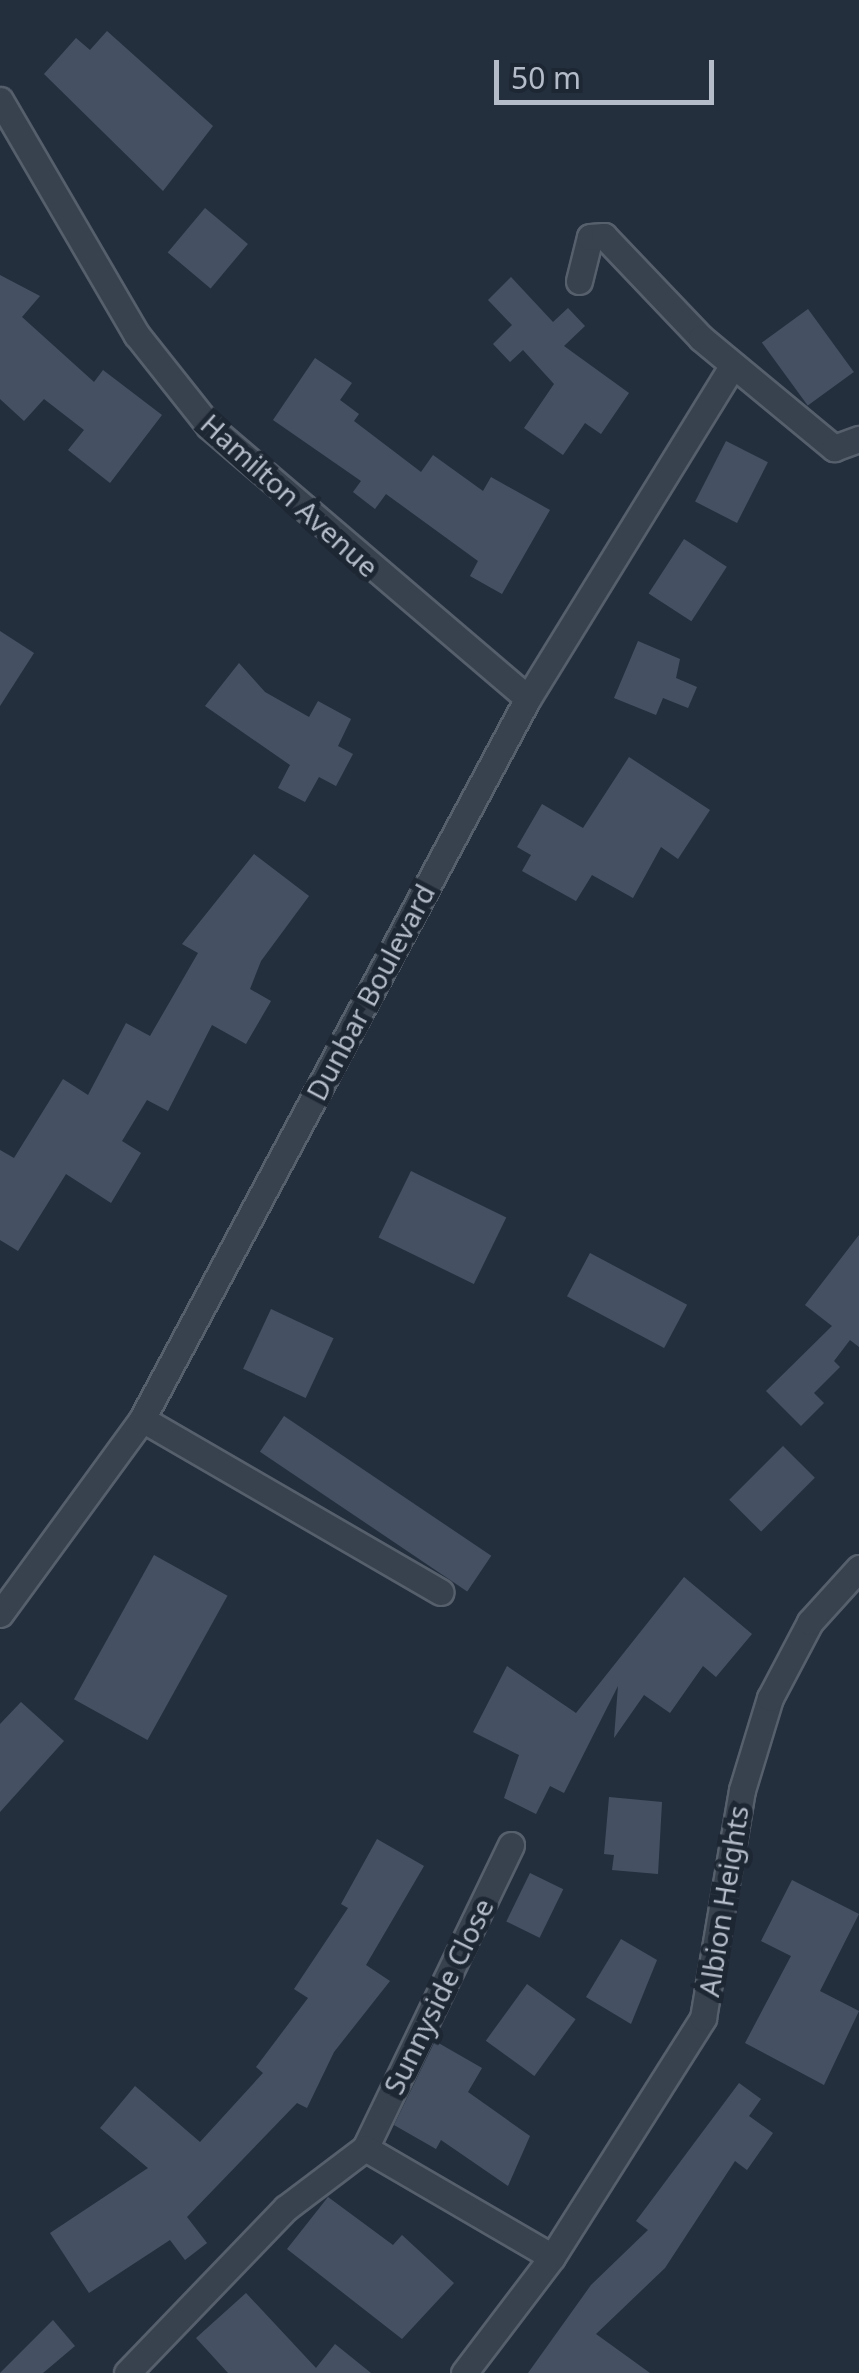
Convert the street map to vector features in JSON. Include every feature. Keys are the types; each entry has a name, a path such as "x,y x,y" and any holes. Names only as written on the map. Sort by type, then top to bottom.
{"street":[{"name":"Hamilton Avenue","path":"0,100 137,335 209,426 528,698"},
{"path":"579,281 590,238 604,236 733,365 834,448 859,439"},
{"name":"Dunbar Boulevard","path":"0,1614 142,1419 528,698 733,365"},
{"path":"142,1419 442,1592"},
{"name":"Albion Heights","path":"464,2373 552,2257 704,2018 742,1790 770,1698 810,1622 859,1568"},
{"name":"Sunnyside Close","path":"126,2373 286,2208 365,2148 511,1844"},
{"path":"365,2148 552,2257"}],"building":[{"path":"107,31 213,126 163,191 44,74 76,38 90,50"},
{"path":"205,208 248,244 211,288 168,252"},
{"path":"0,275 40,296 22,317 94,382 103,370 162,415 110,483 68,450 84,430 44,399 24,421 0,399"},
{"path":"511,277 553,322 568,308 585,326 564,346 629,393 601,434 585,423 563,455 524,428 554,384 523,350 510,362 493,344 512,325 488,300"},
{"path":"808,309 854,372 808,406 762,343"},
{"path":"315,358 352,383 340,400 359,414 354,421 421,472 433,455 483,491 491,477 550,510 502,594 470,576 478,561 386,494 375,509 353,492 361,481 273,420"},
{"path":"726,441 768,462 737,523 695,502"},
{"path":"684,539 727,567 691,621 649,594"},
{"path":"0,631 34,653 0,706"},
{"path":"638,641 680,659 676,678 697,687 688,708 663,698 656,715 614,698"},
{"path":"239,663 265,692 309,717 318,701 351,719 338,746 353,754 336,786 319,777 305,802 278,788 290,765 205,706"},
{"path":"629,757 710,810 678,859 661,847 633,898 592,875 576,901 522,871 531,855 517,847 542,804 583,828"},
{"path":"254,854 309,896 261,961 250,989 271,1001 246,1044 212,1025 168,1111 147,1100 122,1141 141,1153 111,1203 66,1174 18,1251 0,1240 0,1150 14,1158 63,1079 88,1095 126,1023 150,1036 198,953 182,944"},
{"path":"411,1171 506,1217 474,1284 379,1238"},
{"path":"859,1235 859,1347 850,1340 834,1361 840,1367 814,1393 824,1403 801,1426 766,1391 832,1326 805,1305"},
{"path":"590,1253 687,1305 664,1348 567,1296"},
{"path":"271,1309 334,1338 306,1398 243,1369"},
{"path":"284,1416 491,1556 467,1591 260,1452"},
{"path":"783,1446 815,1478 761,1532 729,1500"},
{"path":"154,1555 227,1596 147,1740 74,1699"},
{"path":"684,1577 752,1634 716,1677 703,1666 670,1713 644,1695 614,1738 618,1686 564,1793 550,1786 536,1814 504,1798 519,1755 473,1732 507,1666 576,1713"},
{"path":"21,1702 64,1741 0,1812 0,1724"},
{"path":"609,1797 662,1802 658,1874 612,1870 614,1855 604,1854"},
{"path":"377,1839 424,1866 366,1965 390,1981 334,2052 307,2108 297,2103 187,2217 207,2243 185,2260 170,2240 89,2293 50,2233 148,2168 100,2128 135,2086 200,2142 263,2073 256,2067 308,1998 294,1989 348,1908 341,1904"},
{"path":"530,1873 563,1889 540,1938 506,1922"},
{"path":"792,1880 859,1914 820,1991 859,2011 824,2085 745,2043 791,1956 761,1941"},
{"path":"621,1939 657,1960 631,2024 586,1997"},
{"path":"527,1984 576,2019 534,2076 486,2041"},
{"path":"435,2041 482,2068 468,2092 530,2136 508,2186 441,2140 436,2149 394,2125"},
{"path":"739,2083 761,2099 749,2116 773,2133 747,2170 735,2161 665,2268 596,2334 650,2373 528,2373 591,2285 648,2230 636,2221"},
{"path":"328,2197 393,2245 402,2235 454,2283 402,2339 287,2249"},
{"path":"246,2293 316,2368 335,2344 371,2373 228,2373 196,2338"},
{"path":"53,2320 75,2346 43,2373 0,2373"}]}
